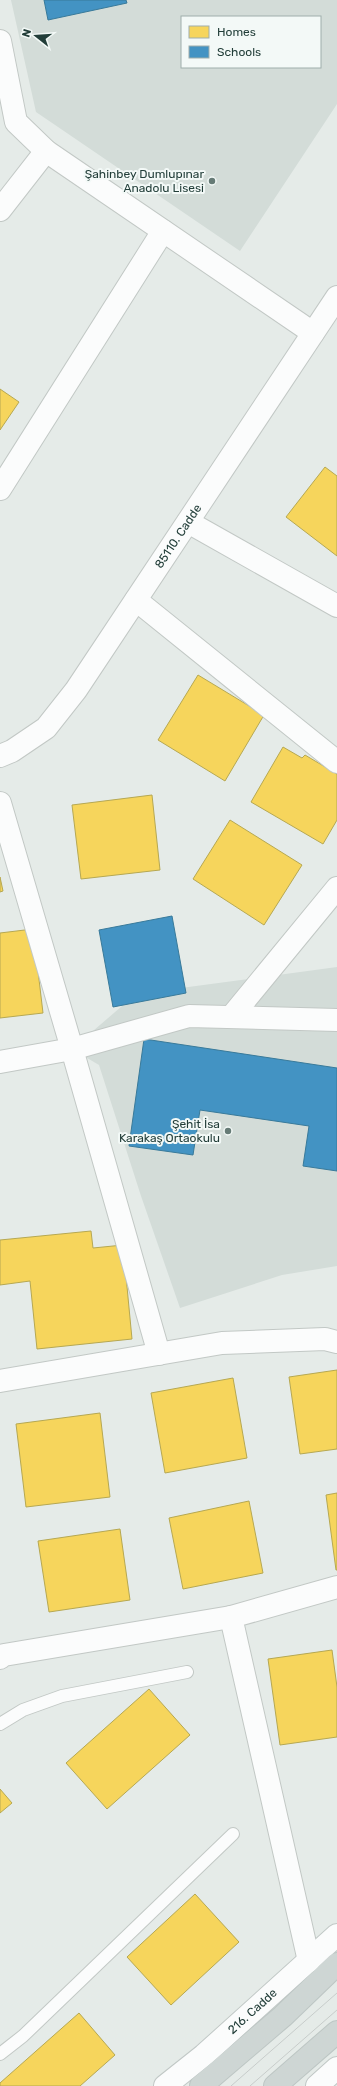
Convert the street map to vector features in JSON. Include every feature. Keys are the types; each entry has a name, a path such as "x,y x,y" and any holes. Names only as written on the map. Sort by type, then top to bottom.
{"main road":[{"path":"201,2086 283,2016 337,1964"},
{"path":"276,2086 337,2032"}],"street":[{"path":"0,41 5,88 16,122 46,151 313,333"},
{"path":"0,210 46,151"},
{"path":"0,489 163,231"},
{"name":"85110. Cadde","path":"0,756 12,751 46,728 76,690 337,297"},
{"path":"188,522 337,606"},
{"path":"136,600 337,762"},
{"path":"0,803 159,1354"},
{"path":"231,1017 337,888"},
{"path":"0,1062 72,1049 189,1016 337,1020"},
{"path":"0,1381 222,1343 325,1339 337,1342"},
{"path":"1,1653 231,1617 337,1587"},
{"path":"231,1617 309,1961"},
{"name":"216. Cadde","path":"165,2086 204,2055 337,1935"},
{"path":"317,2086 337,2068"}],"lane":[{"path":"0,1724 23,1710 62,1696 187,1672"},
{"path":"0,2054 22,2036 233,1834"}],"shaded area":[{"name":"Şahinbey Dumlupınar Anadolu Lisesi","path":"11,0 337,0 337,104 240,251 36,112"},
{"name":"Şehit İsa Karakaş Ortaokulu","path":"337,967 337,1266 282,1275 180,1308 141,1196 99,1065 72,1049 136,994"}],"building: Homes":[{"path":"0,389 19,402 0,430"},
{"path":"325,467 337,476 337,556 286,517"},
{"path":"198,675 264,715 225,781 158,740"},
{"path":"283,747 302,758 305,755 337,774 337,820 323,844 251,802"},
{"path":"152,795 160,870 81,879 72,805"},
{"path":"230,820 302,865 264,925 193,879"},
{"path":"0,877 3,891 0,892"},
{"path":"33,929 43,1013 0,1018 0,933"},
{"path":"91,1231 93,1248 123,1245 132,1339 37,1349 30,1281 0,1285 0,1240"},
{"path":"337,1370 337,1449 300,1454 289,1377"},
{"path":"233,1378 247,1458 165,1473 151,1393"},
{"path":"100,1413 110,1497 26,1507 16,1424"},
{"path":"337,1493 337,1570 336,1570 326,1495"},
{"path":"249,1501 263,1573 183,1589 169,1518"},
{"path":"120,1529 130,1600 49,1612 38,1541"},
{"path":"332,1650 337,1687 337,1737 280,1745 268,1659"},
{"path":"149,1689 190,1735 107,1809 66,1763"},
{"path":"0,1789 12,1803 0,1813"},
{"path":"195,1894 239,1942 171,2005 127,1957"},
{"path":"79,2013 115,2055 80,2086 0,2086 0,2083"}],"building: Schools":[{"path":"44,0 126,0 127,3 48,20"},
{"path":"172,916 186,993 113,1007 99,930"},
{"path":"144,1039 337,1068 337,1171 303,1166 309,1126 200,1110 193,1155 129,1146"}],"tram line":[{"path":"231,2086 337,1993"},
{"path":"250,2086 337,2010"}],"place":[{"name":"Şahinbey Dumlupınar Anadolu Lisesi","path":"212,181"},
{"name":"Şehit İsa Karakaş Ortaokulu","path":"228,1131"}]}
